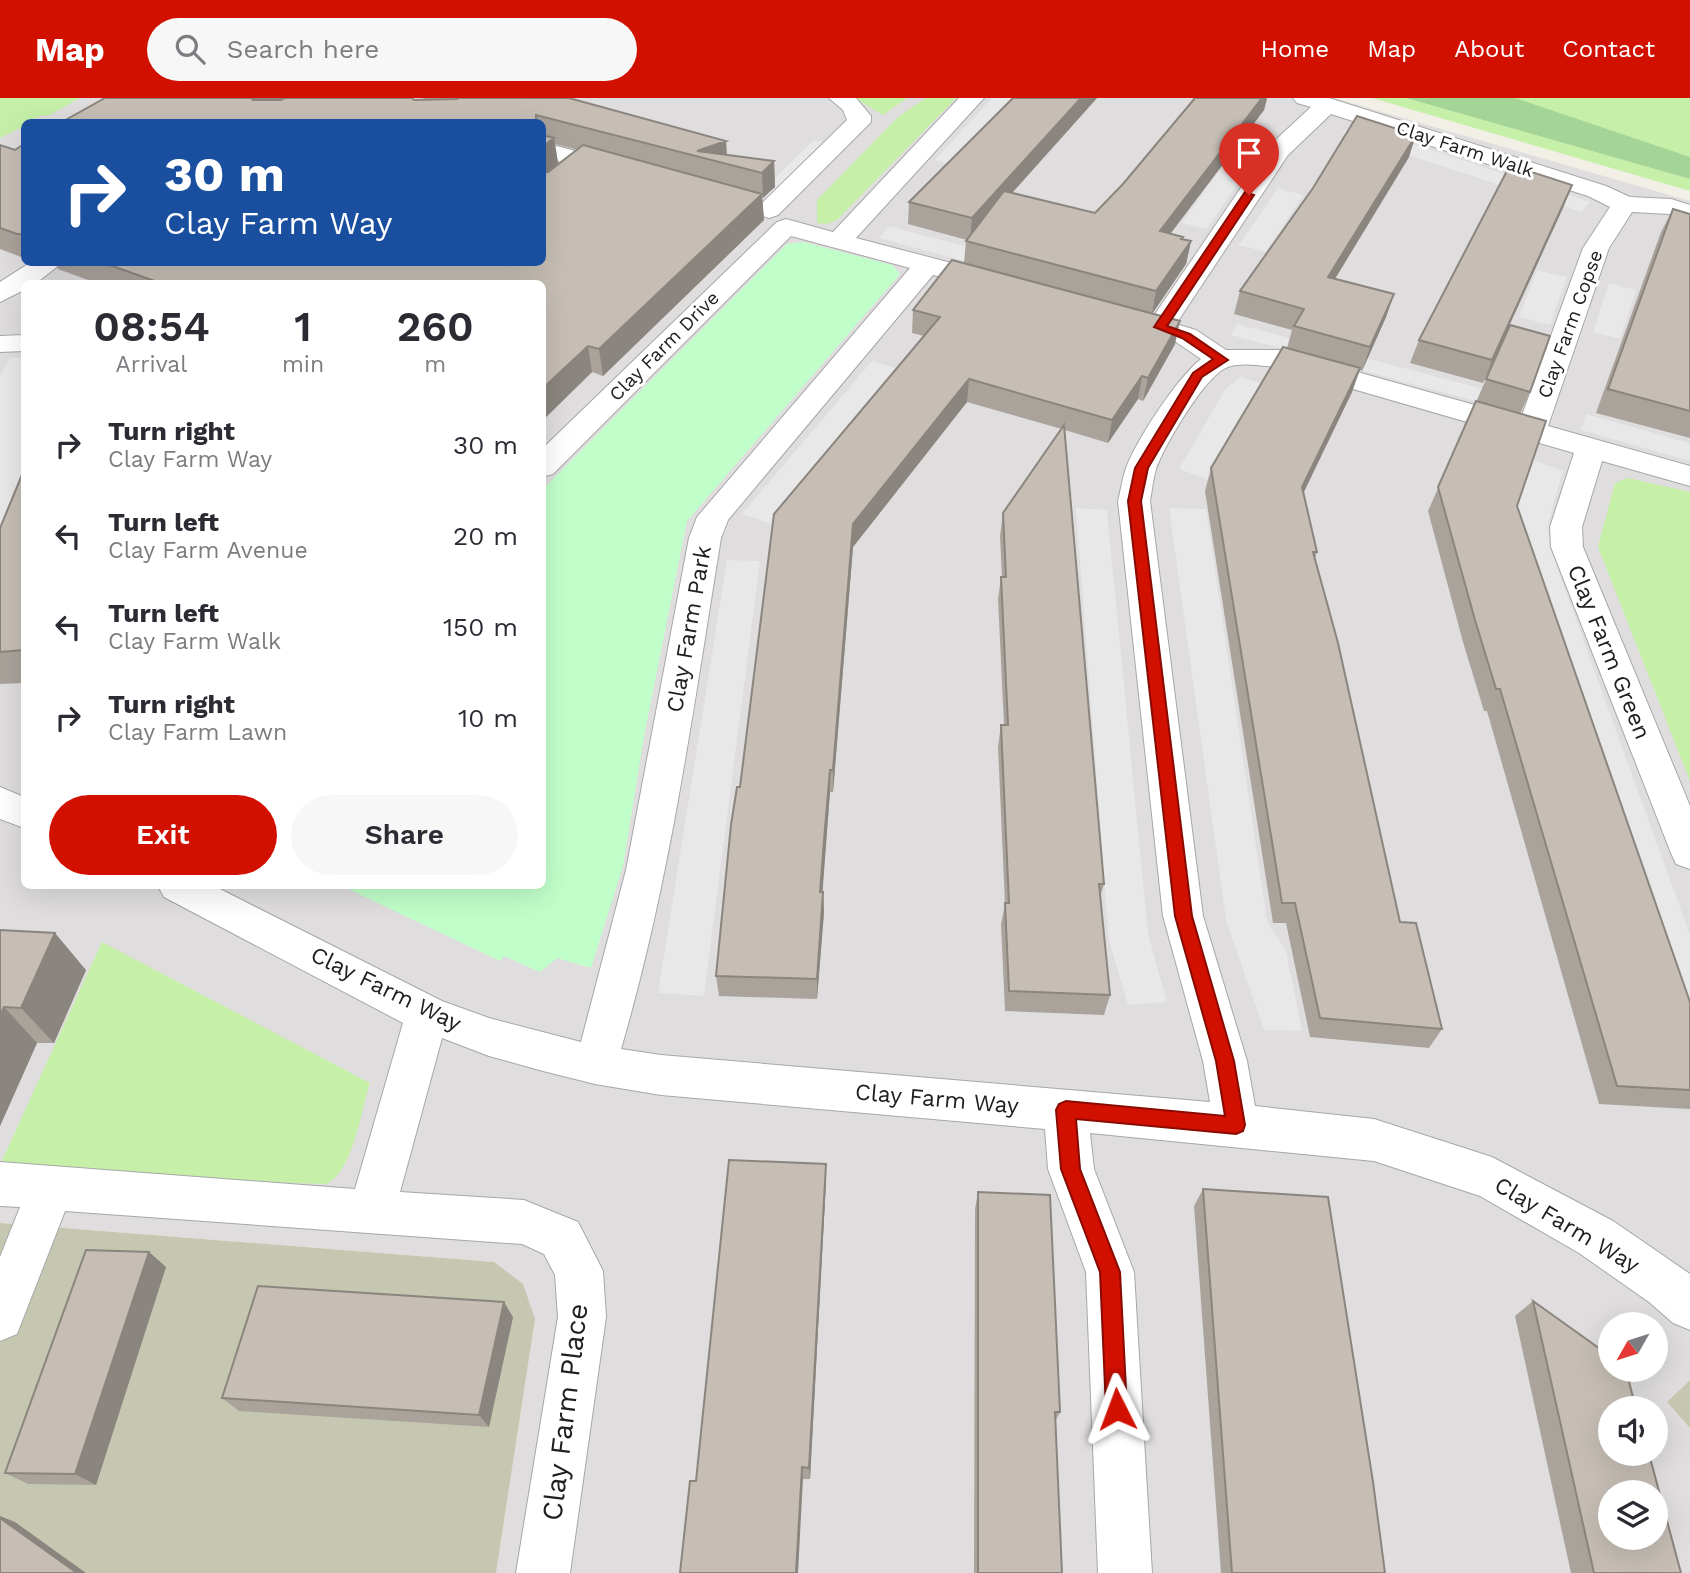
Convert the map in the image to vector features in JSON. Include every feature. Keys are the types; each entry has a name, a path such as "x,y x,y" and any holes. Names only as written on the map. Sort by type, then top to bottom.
{"street":[{"name":"Clay Farm Drive","path":"546,463 777,218 859,122 859,116 851,105 841,98"},
{"path":"840,240 972,98"},
{"path":"1160,327 1279,150 1316,102"},
{"name":"Clay Farm Walk","path":"1316,102 1597,191 1625,204"},
{"path":"546,151 572,167 635,174"},
{"path":"742,203 840,240 979,279"},
{"path":"1625,204 1671,207 1690,213"},
{"name":"Clay Farm Copse","path":"1531,432 1596,248 1625,204"},
{"name":"Clay Farm Park","path":"595,1065 615,1007 644,879 705,538 713,517 928,265"},
{"path":"0,267 39,270"},
{"path":"23,280 39,270"},
{"path":"0,294 21,281"},
{"path":"1096,310 1186,336 1222,360"},
{"path":"0,344 21,344"},
{"path":"1236,1125 1225,1061 1184,916 1134,501 1142,468 1197,375 1211,363 1222,360 1252,356 1279,359 1690,476"},
{"name":"Clay Farm Green","path":"1591,449 1566,527 1567,547 1690,853"},
{"path":"0,802 21,812"},
{"name":"Clay Farm Way","path":"184,889 427,1014 489,1037 595,1065 661,1075 1236,1125 1374,1140 1492,1179 1596,1237 1666,1285 1690,1306"},
{"path":"371,1212 427,1014"},
{"path":"1066,1110 1071,1169 1110,1272 1125,1573"},
{"name":"Clay Farm Place","path":"0,1184 524,1222 561,1238 579,1271 582,1317 543,1573"},
{"path":"0,1317 51,1188"}],"shaded area":[{"path":"0,98 1334,98 1690,201 1690,1380 1668,1401 1668,1396 1598,1396 1598,1466 1668,1466 1668,1403 1690,1428 1690,1573 496,1573 535,1319 494,1262 0,1223"},
{"path":"992,98 1021,98 960,167 935,160"},
{"path":"1352,124 1590,202 1581,212 1342,133"},
{"path":"814,140 823,142 769,195 758,194"},
{"path":"1229,157 1252,162 1207,229 1182,223"},
{"path":"1278,188 1303,195 1266,252 1239,245"},
{"path":"889,226 1159,299 1150,311 879,238"},
{"path":"1537,270 1567,277 1550,325 1519,317"},
{"path":"1609,283 1636,290 1620,339 1593,332"},
{"path":"1237,324 1502,394 1498,407 1231,335"},
{"path":"21,357 21,494 0,547 0,377 9,358"},
{"path":"872,361 899,369 772,524 742,514"},
{"path":"1241,377 1263,384 1209,480 1179,469 1226,388"},
{"path":"1586,414 1690,443 1690,461 1581,430"},
{"path":"1533,460 1563,471 1548,523 1550,548 1690,935 1690,1054 1514,513"},
{"path":"1076,508 1107,510 1148,934 1167,1002 1128,1005 1109,941"},
{"path":"1169,508 1206,509 1267,921 1286,951 1302,1031 1264,1030 1226,920"},
{"path":"727,560 760,561 704,996 658,993"},
{"path":"0,1223 494,1262 523,1284 535,1319 496,1573 0,1573"},
{"path":"1690,1380 1690,1428 1668,1403"}],"green space":[{"path":"0,98 80,98 48,116 21,119 21,128 0,138"},
{"path":"855,98 907,98 883,115"},
{"path":"926,98 956,98 837,220 827,224 817,223 817,200 898,117"},
{"path":"1372,98 1406,98 1690,179 1690,191"},
{"path":"1406,98 1515,98 1690,157 1690,179"},
{"path":"1432,98 1690,98 1690,174"},
{"path":"803,242 892,265 900,274 687,521 644,736 623,866 591,968 557,958 540,972 504,956 500,961 348,889 546,889 546,486 787,244"},
{"path":"1628,478 1690,492 1690,781 1598,547 1615,483"},
{"path":"102,942 370,1083 350,1153 336,1177 327,1184 0,1174 0,1165"}],"building":[{"path":"105,98 569,98 726,141 697,151 774,161 762,173 536,115 536,119 67,119"},
{"path":"1013,98 1081,98 972,218 909,202"},
{"path":"1195,98 1262,98 1160,231 1191,241 1156,291 966,241 1004,191 1095,213"},
{"path":"1357,116 1416,135 1328,277 1394,294 1370,347 1294,326 1304,309 1240,291 1313,188"},
{"path":"546,136 554,138 546,144"},
{"path":"0,145 15,150 21,146 21,234 0,228"},
{"path":"583,145 762,194 599,349 588,346 546,385 546,280 152,280 112,266 546,266 548,172"},
{"path":"1510,165 1572,185 1492,360 1419,340"},
{"path":"1673,209 1690,214 1690,411 1608,389"},
{"path":"952,260 1180,321 1148,378 1142,376 1112,420 969,379 853,524 833,770 830,770 825,828 817,979 716,976 731,825 737,787 740,787 774,514 940,317 913,310"},
{"path":"1510,325 1550,336 1530,392 1486,379"},
{"path":"1283,347 1360,368 1302,487 1317,552 1313,552 1338,643 1400,922 1416,923 1442,1029 1320,1018 1295,903 1282,903 1211,468"},
{"path":"1476,401 1546,421 1517,506 1690,1002 1690,1090 1617,1086 1500,689 1496,689 1475,620 1438,487"},
{"path":"1064,425 1104,884 1099,884 1110,995 1009,991 1005,903 1009,903 1001,725 1008,725 1001,577 1006,577 1003,513"},
{"path":"21,477 21,650 0,652 0,528"},
{"path":"0,930 55,933 21,1008 4,1007 0,1015"},
{"path":"729,1160 826,1164 809,1468 802,1467 796,1573 680,1573 690,1481 696,1481"},
{"path":"1203,1189 1328,1197 1385,1573 1232,1573"},
{"path":"978,1192 1050,1195 1060,1412 1055,1412 1062,1573 978,1573"},
{"path":"86,1250 149,1252 75,1474 5,1473"},
{"path":"258,1286 504,1302 479,1415 222,1398"},
{"path":"1533,1301 1598,1347 1598,1382 1629,1382 1633,1396 1598,1396 1598,1466 1652,1466 1656,1480 1598,1480 1598,1550 1668,1550 1668,1525 1681,1573 1594,1573"},
{"path":"0,1518 77,1573 0,1573"}],"route":[{"path":"1117,1409 1110,1272 1071,1169 1066,1110 1236,1125 1225,1061 1184,916 1134,501 1142,468 1197,375 1211,363 1222,360 1186,336 1160,327 1249,195"}]}
